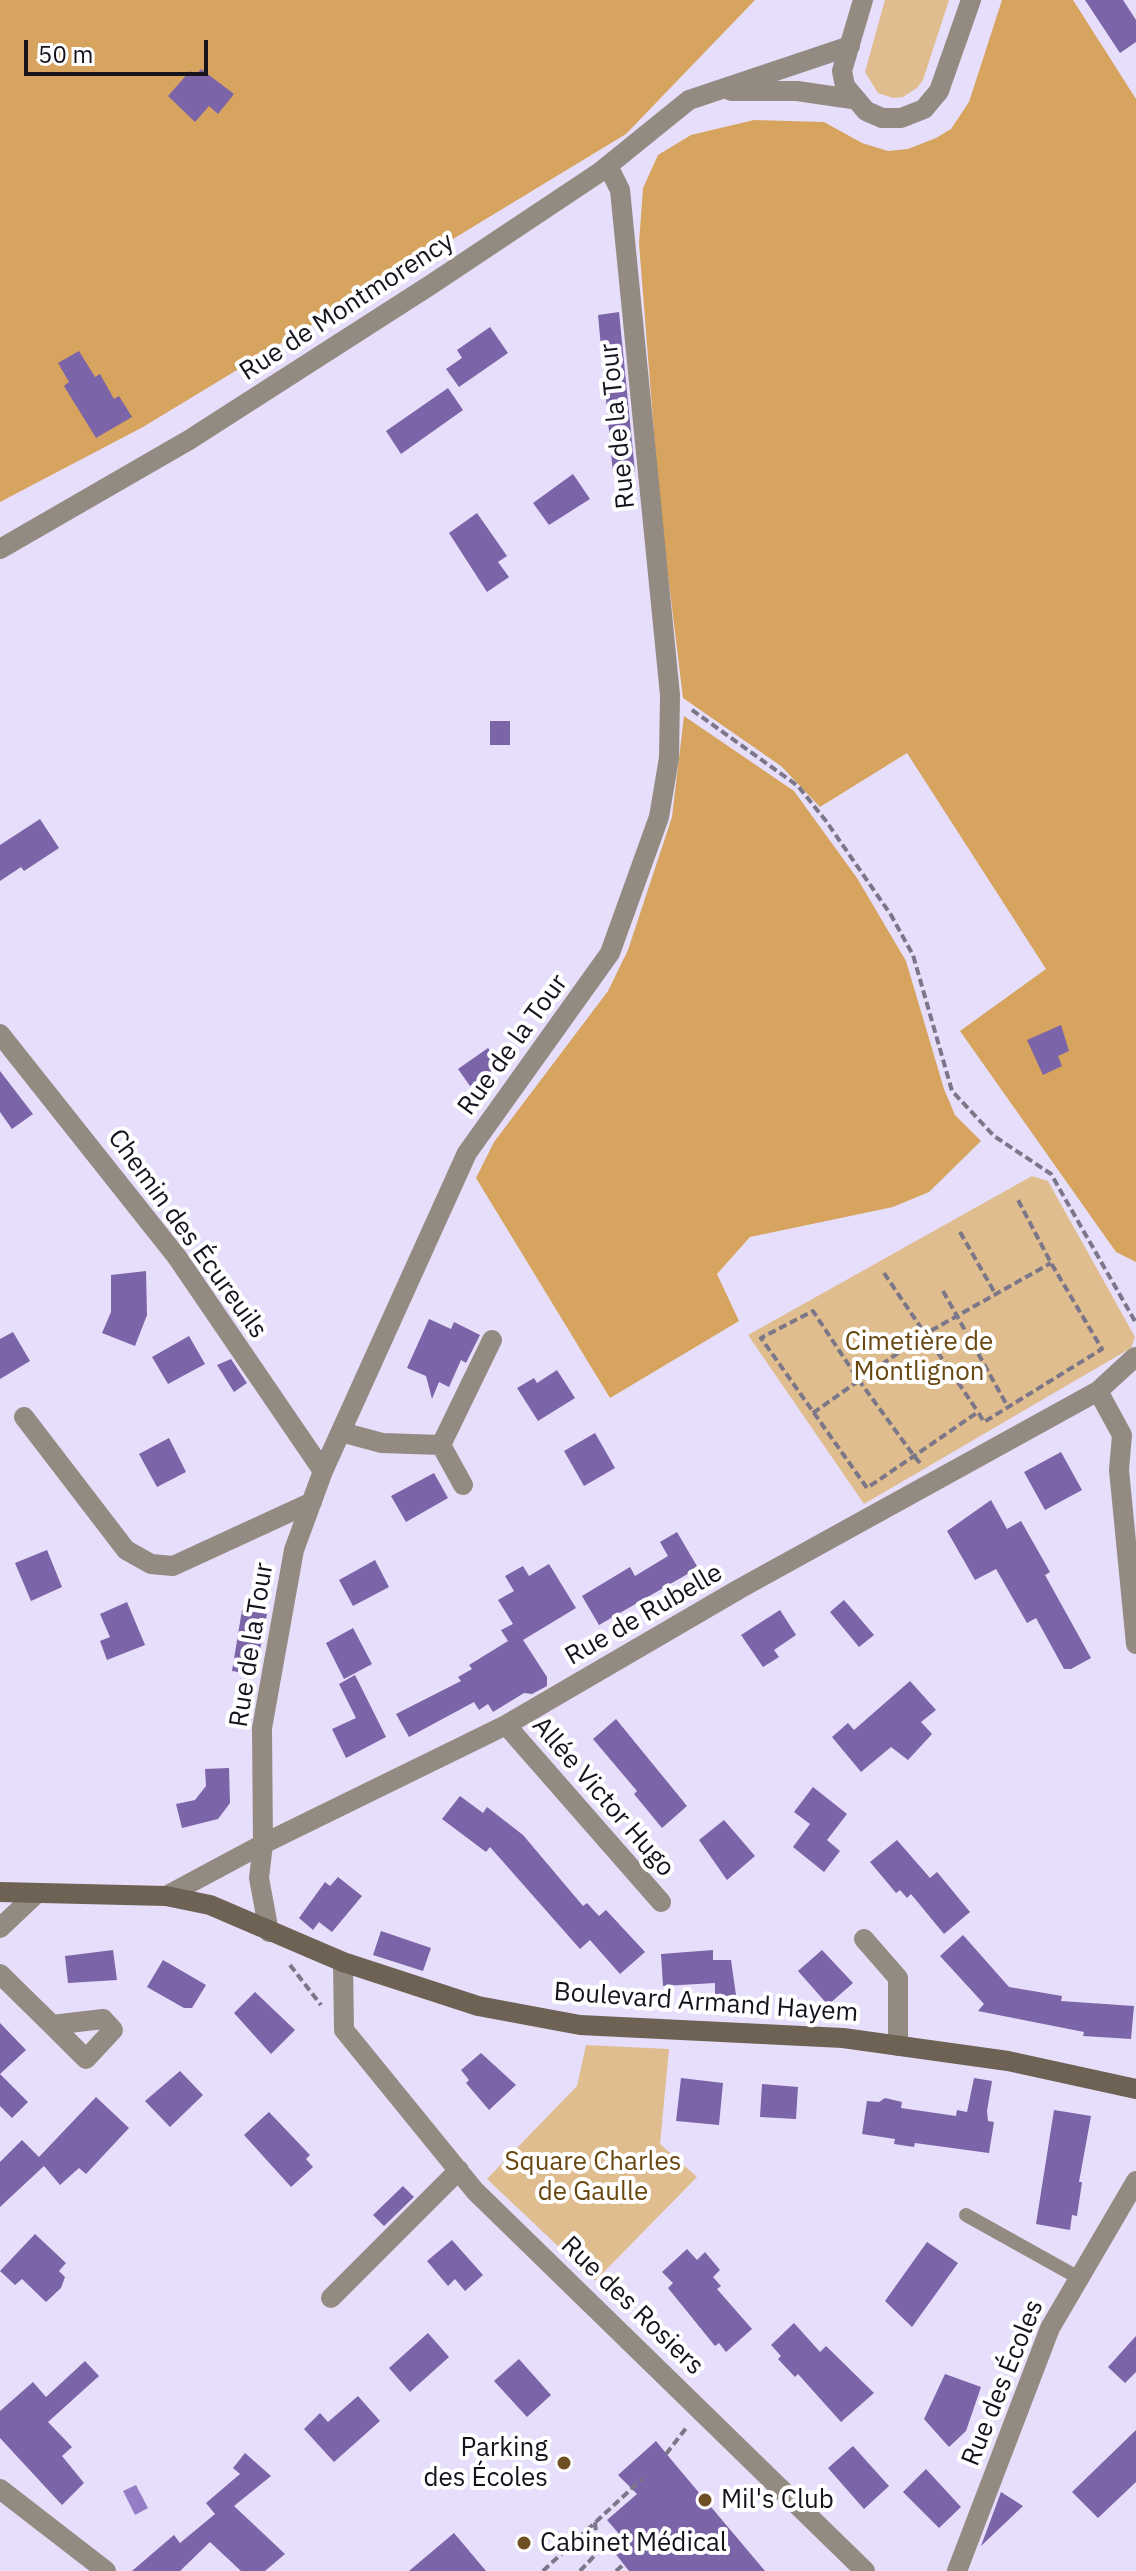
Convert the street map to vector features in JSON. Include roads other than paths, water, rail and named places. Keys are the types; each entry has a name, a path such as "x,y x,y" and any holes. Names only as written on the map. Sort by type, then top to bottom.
{"main road":[{"name":"Boulevard Armand Hayem","path":"0,1892 166,1896 210,1905 343,1962 478,2006 580,2025 843,2038 1008,2061 1136,2089"}],"street":[{"path":"863,0 842,71 852,99 866,111 882,118 901,118 924,109 939,91 971,0"},
{"name":"Rue de Montmorency","path":"0,549 213,424 608,166 675,109 711,91 850,46"},
{"name":"Rue de Montmorency","path":"711,91 797,91 852,99"},
{"name":"Rue de la Tour","path":"269,1932 259,1878 263,1844 264,1714 294,1550 323,1471 467,1153 521,1075 576,1006 610,953 659,817 669,758 670,695 620,190 608,166"},
{"name":"Chemin des Écureuils","path":"1,1037 81,1132 177,1257 323,1471"},
{"path":"441,1445 492,1340"},
{"name":"Rue de Rubelle","path":"166,1896 263,1844 506,1725 741,1588 1098,1391 1135,1357"},
{"path":"1098,1391 1129,1441 1119,1470 1136,1644"},
{"path":"24,1417 126,1550 151,1564 173,1566 312,1502"},
{"path":"341,1432 382,1443 441,1445"},
{"path":"441,1445 463,1485"},
{"name":"Allée Victor Hugo","path":"506,1725 661,1902"},
{"path":"0,1928 35,1895"},
{"path":"864,1939 898,1978 898,2046"},
{"name":"Rue des Rosiers","path":"343,1962 344,2030 475,2191 865,2571"},
{"path":"0,1974 52,2025"},
{"path":"331,2298 459,2170"},
{"name":"Rue des Écoles","path":"957,2571 1050,2328 1136,2181"},
{"path":"0,2489 106,2571"}],"lane":[{"path":"966,2215 1079,2278"}],"place":[{"name":"Parking des Écoles","path":"564,2463"},
{"name":"Mil's Club","path":"705,2500"},
{"name":"Cabinet Médical","path":"524,2543"}],"park label":[{"name":"Cimetière de Montlignon","path":"919,1357"},
{"name":"Square Charles de Gaulle","path":"593,2177"}]}
